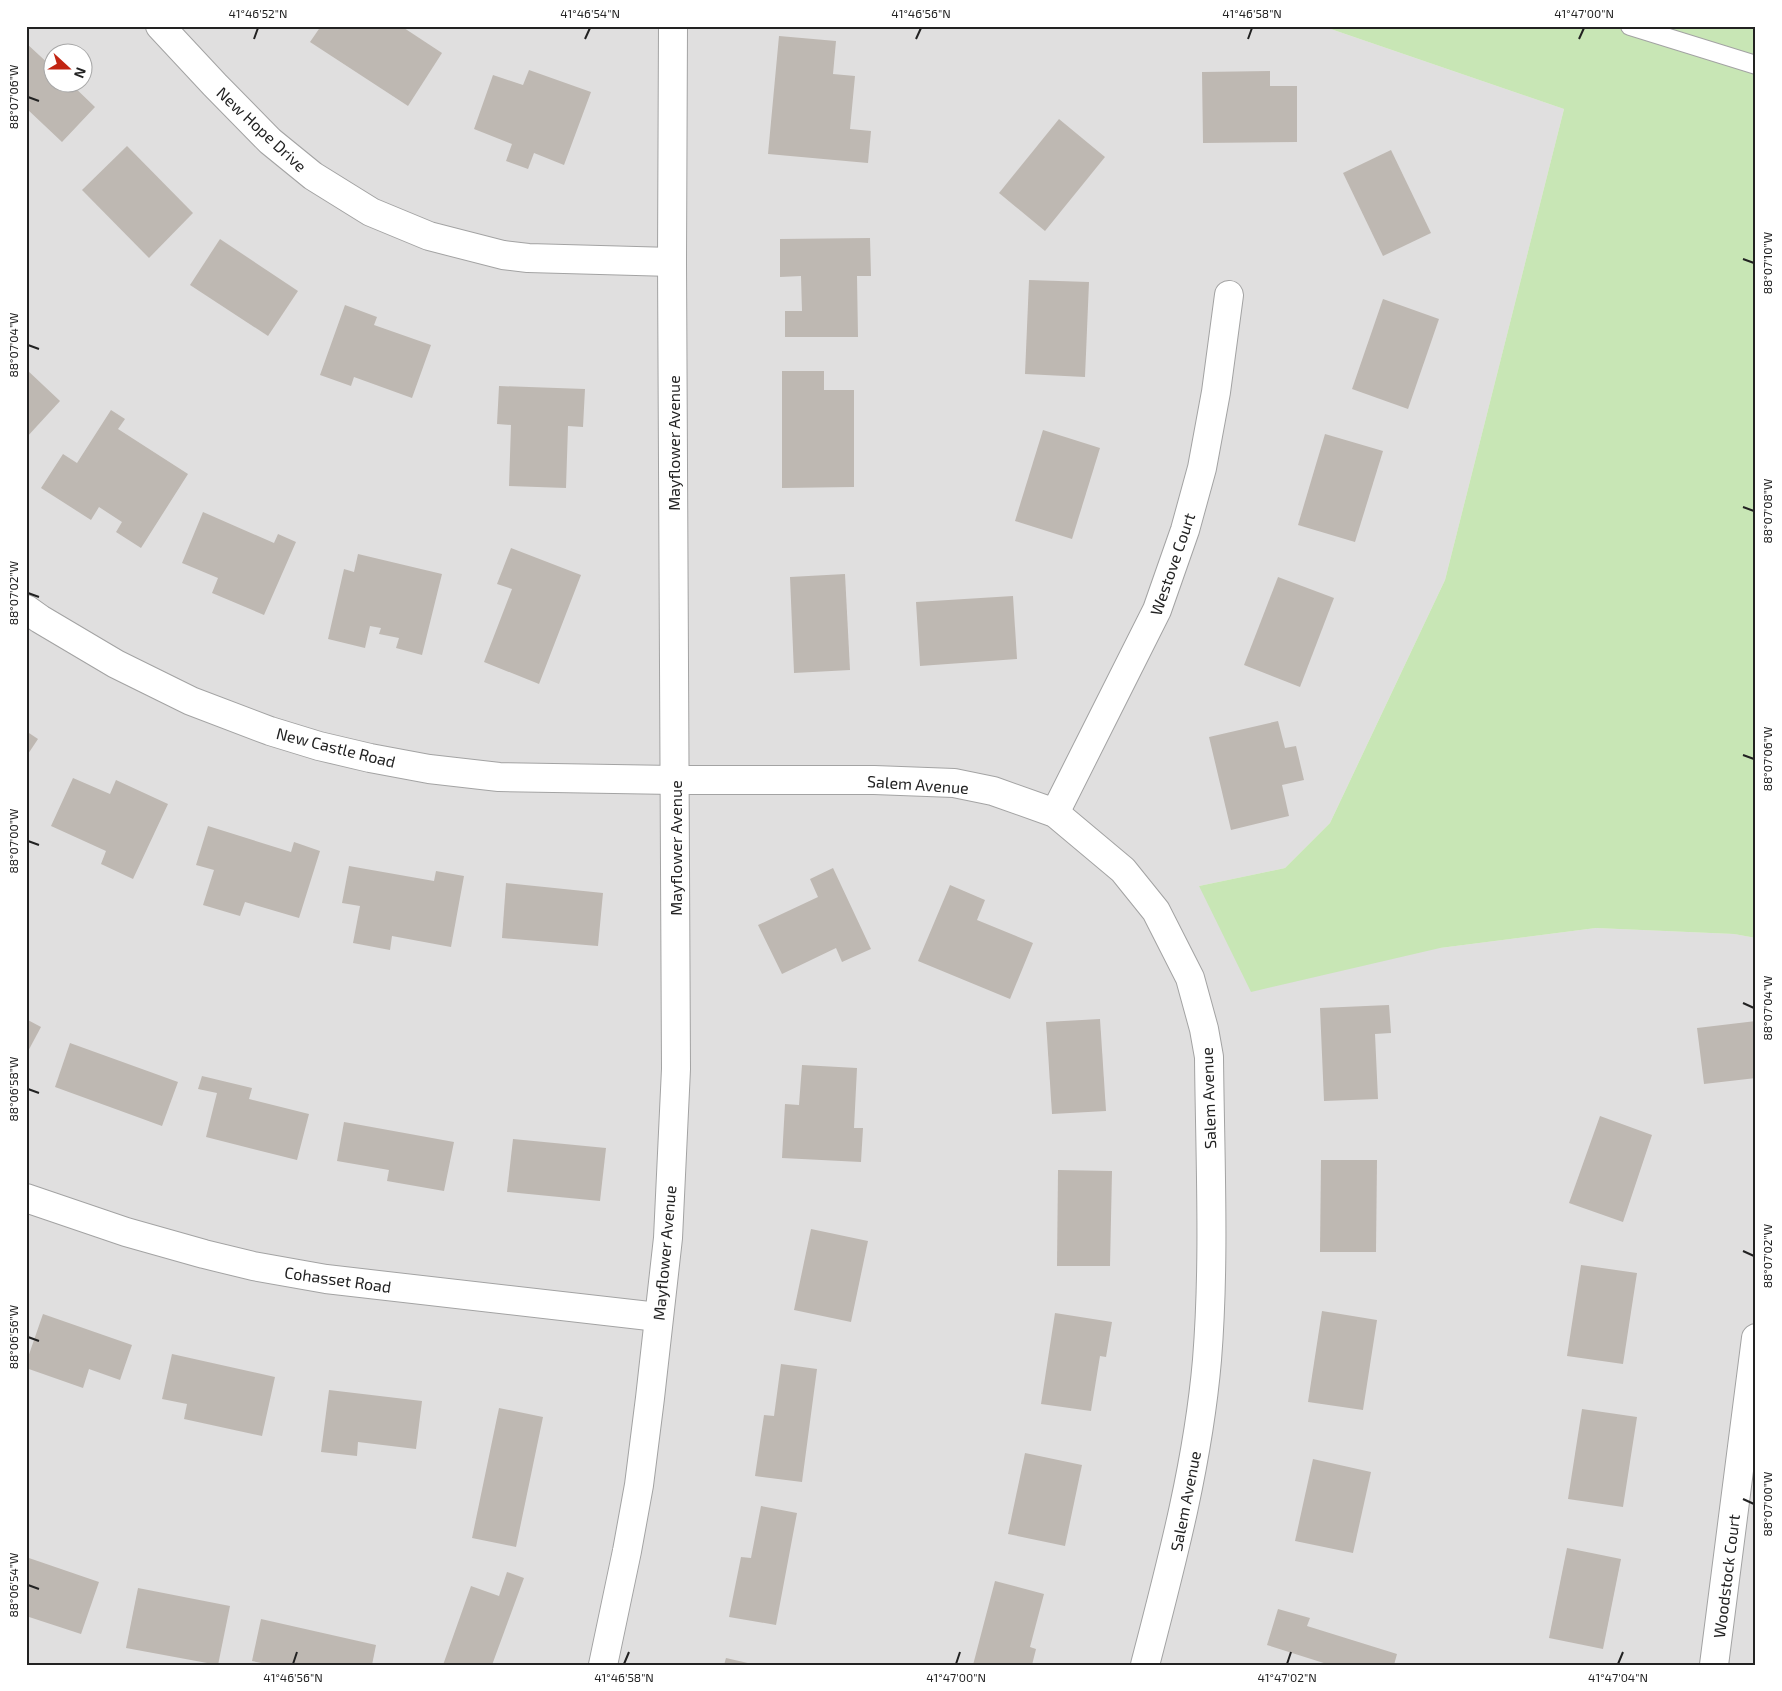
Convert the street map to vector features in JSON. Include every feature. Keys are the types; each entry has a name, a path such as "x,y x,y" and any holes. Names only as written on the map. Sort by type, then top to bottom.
{"street":[{"name":"New Hope Drive","path":"160,26 270,141 313,176 371,212 429,236 503,254 528,258 672,262"},
{"name":"Mayflower Avenue","path":"602,1665 627,1551 650,1398 668,1238 676,1069 672,262 673,26"},
{"name":"Westove Court","path":"1055,814 1157,610 1185,530 1202,468 1216,392 1229,295"},
{"name":"New Castle Road","path":"26,609 116,664 190,701 270,731 319,746 429,769 499,777 674,780"},
{"name":"Salem Avenue","path":"674,780 874,780 954,783 993,791 1055,814 1123,870 1156,911 1190,978 1204,1029 1209,1057 1211,1288 1207,1362 1198,1435 1177,1544 1145,1665"},
{"name":"Cohasset Road","path":"26,1198 126,1232 204,1254 262,1267 326,1279 658,1317"},
{"name":"Woodstock Court","path":"1714,1665 1756,1338"}],"lane":[{"path":"1630,26 1661,31 1756,65"}],"shaded area":[{"path":"26,26 1322,26 1564,109 1445,580 1330,823 1285,868 1199,886 1440,948 1596,928 1734,934 1756,938 1756,1665 26,1665"}],"green space":[{"path":"1322,26 1756,26 1756,938 1734,934 1596,928 1440,948 1251,992 1199,886 1285,868 1330,823 1445,580 1564,109"}],"building":[{"path":"321,26 401,26 442,53 408,106 310,42"},
{"path":"779,36 836,41 833,74 855,76 850,129 871,131 868,163 768,154"},
{"path":"26,43 42,58 42,92 79,92 95,107 62,142 26,108"},
{"path":"529,70 591,92 564,165 534,153 528,169 506,161 512,144 474,129 493,75 523,85"},
{"path":"1270,71 1270,86 1297,86 1297,142 1203,143 1202,72"},
{"path":"1059,119 1105,157 1045,231 999,193"},
{"path":"127,146 193,213 149,258 82,190"},
{"path":"1391,150 1431,233 1383,256 1343,173"},
{"path":"870,238 871,276 857,276 858,337 785,337 785,311 802,311 801,276 780,277 780,239"},
{"path":"220,239 298,291 268,336 190,285"},
{"path":"1029,280 1089,282 1085,377 1025,374"},
{"path":"1383,299 1439,319 1408,409 1352,389"},
{"path":"345,305 377,317 374,325 431,345 412,398 354,377 351,386 320,375"},
{"path":"26,369 60,401 26,438"},
{"path":"782,371 824,371 824,390 854,390 854,487 782,488"},
{"path":"499,386 585,389 583,427 568,426 566,488 509,486 511,425 497,424"},
{"path":"111,410 125,419 118,429 188,474 141,548 116,532 122,522 99,507 91,520 41,488 63,454 77,463"},
{"path":"1043,430 1100,448 1072,539 1015,521"},
{"path":"1325,434 1383,451 1355,542 1298,525"},
{"path":"203,512 274,543 278,534 296,542 264,615 212,593 218,578 182,563"},
{"path":"511,548 581,575 539,684 484,662 512,589 497,584"},
{"path":"358,554 442,574 422,655 396,648 399,638 379,634 381,628 370,626 365,648 328,639 344,569 354,572"},
{"path":"845,574 850,670 794,673 790,577"},
{"path":"1278,577 1334,598 1300,687 1244,665"},
{"path":"1013,596 1017,659 920,666 916,602"},
{"path":"1278,721 1285,748 1296,746 1304,780 1282,785 1289,816 1231,830 1209,737"},
{"path":"26,731 38,739 26,757"},
{"path":"73,778 110,794 116,780 168,804 133,879 101,864 106,851 51,826"},
{"path":"208,826 291,852 294,842 320,851 299,918 245,902 240,916 203,905 214,870 196,865"},
{"path":"349,866 434,881 436,871 464,876 451,947 392,936 390,950 353,943 360,906 342,903"},
{"path":"833,868 871,949 842,962 836,948 782,974 758,925 818,897 810,879"},
{"path":"506,883 603,893 598,946 502,938"},
{"path":"950,885 985,900 977,920 1033,943 1010,999 918,961"},
{"path":"1389,1005 1391,1033 1375,1034 1378,1099 1324,1101 1320,1008"},
{"path":"26,1019 41,1027 26,1055"},
{"path":"1100,1019 1106,1111 1052,1114 1046,1022"},
{"path":"1756,1021 1756,1078 1704,1084 1697,1028"},
{"path":"70,1043 178,1082 162,1126 55,1087"},
{"path":"802,1065 857,1068 854,1128 863,1128 861,1162 782,1158 785,1104 799,1105"},
{"path":"202,1076 252,1088 249,1099 309,1114 297,1160 206,1137 217,1093 198,1089"},
{"path":"1600,1116 1652,1135 1623,1222 1569,1203"},
{"path":"344,1122 454,1142 444,1191 387,1181 389,1170 337,1161"},
{"path":"513,1139 606,1148 600,1201 507,1192"},
{"path":"1321,1160 1377,1160 1376,1252 1320,1252"},
{"path":"1058,1170 1112,1171 1110,1266 1057,1266"},
{"path":"811,1229 868,1241 851,1322 794,1310"},
{"path":"1581,1265 1637,1273 1623,1364 1567,1356"},
{"path":"1322,1311 1377,1320 1363,1410 1308,1402"},
{"path":"1055,1313 1112,1322 1106,1357 1100,1356 1091,1411 1041,1404"},
{"path":"43,1314 132,1345 120,1380 89,1369 83,1388 26,1368 26,1363"},
{"path":"172,1354 275,1377 262,1436 184,1419 187,1404 162,1399"},
{"path":"781,1364 817,1369 802,1482 755,1476 764,1415 774,1416"},
{"path":"329,1390 422,1401 416,1449 358,1442 357,1456 321,1452"},
{"path":"499,1408 543,1417 516,1547 472,1538"},
{"path":"1582,1409 1637,1417 1623,1507 1568,1499"},
{"path":"1025,1453 1082,1465 1065,1546 1008,1534"},
{"path":"1313,1459 1371,1472 1353,1553 1295,1541"},
{"path":"761,1506 797,1513 776,1625 729,1617 741,1557 751,1558"},
{"path":"1567,1548 1621,1559 1603,1649 1549,1638"},
{"path":"26,1557 99,1582 81,1634 26,1616"},
{"path":"507,1572 524,1578 492,1665 443,1665 471,1586 499,1596"},
{"path":"995,1581 1044,1594 1030,1647 1036,1649 1032,1665 973,1665"},
{"path":"138,1588 230,1606 218,1665 126,1648"},
{"path":"1278,1609 1310,1618 1307,1626 1397,1654 1394,1665 1330,1665 1267,1645"},
{"path":"261,1619 376,1645 372,1665 271,1665 252,1661"},
{"path":"726,1658 752,1664 752,1665 724,1665"}]}
